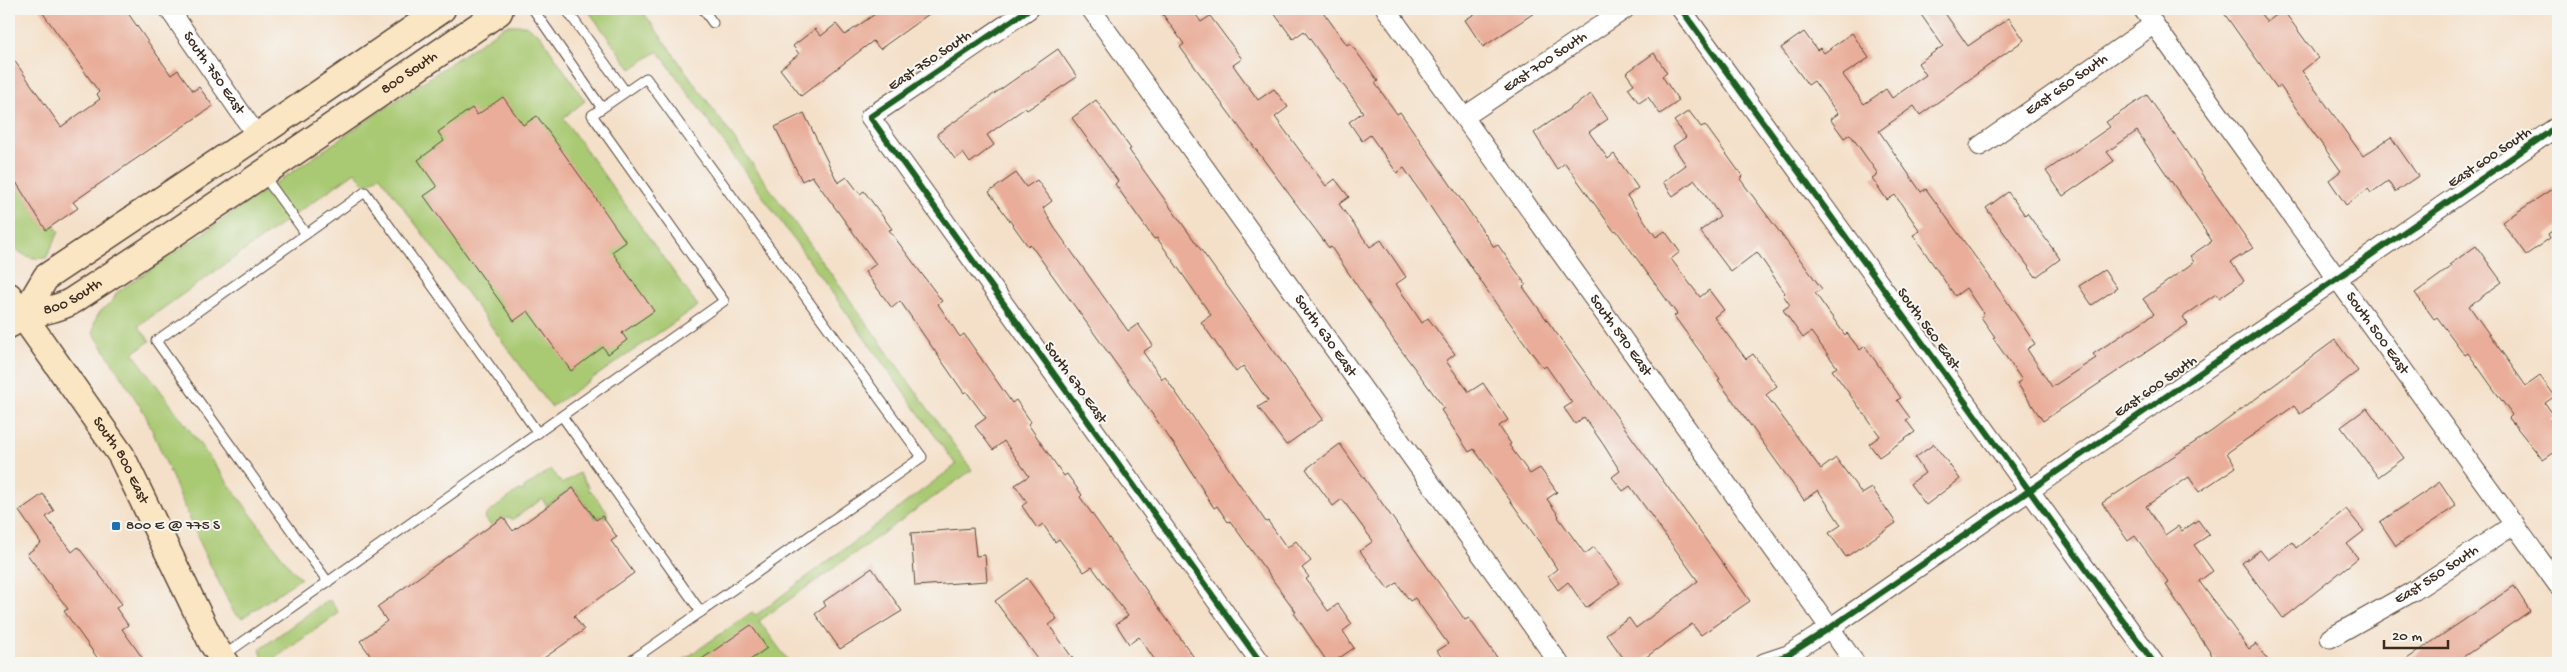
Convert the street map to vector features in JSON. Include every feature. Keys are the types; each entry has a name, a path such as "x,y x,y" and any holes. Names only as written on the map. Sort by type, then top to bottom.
{"main road":[{"name":"800 South","path":"13,312 46,277 442,9"},
{"name":"800 South","path":"13,312 69,303 262,174 499,12 500,9"},
{"name":"South 800 East","path":"13,312 121,455 212,643 224,660"}],"street":[{"name":"South 750 East","path":"169,9 257,136"},
{"name":"East 750 South","path":"870,117 1029,9"},
{"name":"South 630 East","path":"1091,9 1559,663"},
{"name":"South 590 East","path":"1386,9 1855,663"},
{"name":"East 700 South","path":"1464,117 1625,9"},
{"name":"South 560 East","path":"1681,9 2154,663"},
{"name":"East 650 South","path":"1980,146 2149,16"},
{"name":"South 500 East","path":"2149,16 2558,585"},
{"name":"South 670 East","path":"870,117 1261,663"},
{"name":"East 600 South","path":"1764,663 1788,655 1830,628 2558,126"},
{"name":"East 550 South","path":"2330,638 2412,592 2514,524"}],"lane":[{"path":"533,9 602,108"},
{"path":"566,9 625,91"},
{"path":"703,9 714,23"},
{"path":"224,660 328,582 724,301 592,115 646,78 922,457 628,663"},
{"path":"262,174 306,234"},
{"path":"328,582 156,341 365,192 538,433"},
{"path":"562,416 701,612"}],"green space":[{"path":"587,9 641,9 972,470 759,621 790,663 679,663 752,612 756,615 956,465 658,51 631,69"},
{"path":"506,25 525,25 540,35 585,101 563,118 698,306 551,407 380,176 366,185 355,172 138,326 150,341 133,353 291,569 301,578 242,618 234,613 206,556 145,414 93,332 97,316 111,302 116,293"},
{"path":"9,160 59,232 46,258 34,258 24,255 15,248 9,237"},
{"path":"551,469 562,484 579,473 589,487 588,490 592,492 607,512 607,517 600,516 596,519 573,487 547,506 542,499 512,520 510,517 505,519 503,517 491,526 485,518 486,515 519,490 524,491 524,488"},
{"path":"326,601 331,601 339,613 268,663 264,663 260,649"}],"building":[{"path":"40,9 125,9 171,75 178,70 193,91 199,87 213,106 73,202 78,208 46,230 9,171 9,53 61,127 100,99 97,94 99,92"},
{"path":"882,9 936,9 880,49 873,41 801,96 780,69 799,54 793,46 815,29 821,36 836,24 845,35"},
{"path":"1159,9 1192,9 1201,22 1210,16 1242,59 1233,65 1258,100 1274,89 1288,107 1275,117 1326,186 1335,179 1349,197 1339,204 1370,247 1381,240 1406,277 1396,284 1422,323 1428,318 1455,354 1446,361 1469,392 1483,383 1508,420 1499,426 1511,444 1509,445 1530,474 1540,468 1557,492 1547,499 1558,517 1585,554 1594,547 1620,583 1586,608 1568,582 1558,590 1548,576 1557,569 1547,553 1474,449 1469,452 1441,410 1444,408 1395,342 1331,247 1329,248 1180,47 1184,44"},
{"path":"1271,9 1321,9 1347,45 1350,43 1378,81 1375,83 1397,114 1400,112 1494,247 1498,245 1526,285 1523,287 1750,601 1701,635 1692,624 1638,663 1627,663 1606,634 1629,618 1636,628 1698,581 1630,486 1623,491 1612,477 1620,471 1603,444 1584,417 1575,424 1564,408 1572,403 1546,366 1543,368 1497,305 1404,168 1397,173 1370,135 1362,141 1349,122 1363,112 1304,31 1293,39"},
{"path":"1482,9 1540,9 1483,47 1465,20"},
{"path":"1917,9 1942,9 1968,46 2009,18 2024,40 1920,115 1914,106 1879,131 1921,192 1926,189 2000,291 2035,344 2027,349 2052,387 2096,358 2093,354 2154,314 2143,299 2194,262 2190,256 2212,241 2137,131 2107,152 2114,161 2063,196 2046,171 2110,127 2106,122 2147,95 2253,248 2231,262 2244,281 2219,298 2216,294 2183,317 2188,324 2043,421 2017,383 2022,380 1993,338 1995,337 1981,317 1984,315 1966,288 1955,296 1913,235 1920,231 1895,195 1887,200 1872,178 1878,174 1850,134 1844,138 1830,119 1838,114 1814,81 1808,85 1781,48 1804,32 1817,50 1820,48 1824,53 1852,33 1869,58 1843,75 1864,104 1886,89 1892,98 1926,75 1918,63 1943,46"},
{"path":"2221,9 2257,9 2267,22 2283,10 2318,58 2302,71 2363,156 2391,137 2418,176 2395,192 2388,181 2371,193 2368,189 2346,205 2329,180 2341,171 2280,86 2277,88"},
{"path":"1058,49 1077,77 1027,110 1025,108 987,135 994,145 970,163 963,153 955,159 937,134"},
{"path":"1654,53 1667,73 1662,76 1679,101 1660,114 1648,97 1639,103 1628,88 1634,84 1626,73"},
{"path":"1591,94 1608,119 1589,132 1608,159 1614,154 1638,188 1627,196 1656,237 1665,231 1680,252 1671,259 1700,297 1709,290 1724,310 1714,317 1746,359 1753,354 1777,386 1766,395 1821,469 1836,458 1862,494 1872,488 1896,523 1846,557 1829,533 1841,525 1818,490 1804,500 1674,316 1677,314 1616,230 1614,231 1565,163 1557,169 1534,133"},
{"path":"503,97 523,125 537,116 590,190 626,242 612,252 654,311 622,333 627,340 608,354 603,347 571,371 528,311 514,321 424,196 437,187 418,160 444,141 438,132 472,108 477,115"},
{"path":"1096,100 1131,149 1129,150 1323,419 1286,445 1258,407 1268,401 1243,366 1236,372 1201,322 1211,315 1157,238 1154,239 1115,184 1118,181 1072,118"},
{"path":"1689,111 1701,127 1705,125 1743,177 1740,179 1822,289 1815,293 1845,335 1847,333 1860,350 1865,346 1901,398 1897,400 1910,418 1906,420 1915,432 1879,457 1869,444 1880,436 1832,370 1837,367 1811,332 1803,338 1783,310 1790,305 1783,295 1785,293 1757,252 1731,272 1700,231 1720,216 1695,180 1673,196 1663,182 1686,165 1673,146 1686,137 1674,121"},
{"path":"804,113 838,183 847,177 860,194 864,191 892,229 889,230 942,301 938,304 960,337 964,334 1012,403 1016,400 1031,422 1028,424 1043,446 1064,476 1067,474 1082,495 1080,497 1198,663 1157,663 1139,637 1129,644 1116,624 1128,616 1092,567 1084,572 1059,539 1055,542 1043,524 1037,528 1022,506 1027,502 1015,485 1029,476 1004,441 993,450 975,426 986,418 966,391 964,393 900,301 892,308 865,272 876,264 812,176 802,181 775,127"},
{"path":"1016,173 1026,187 1037,180 1052,201 1043,208 1054,227 1128,331 1138,324 1153,345 1143,352 1162,379 1165,377 1266,522 1268,521 1287,548 1296,541 1311,561 1302,568 1309,577 1306,579 1328,611 1338,604 1352,624 1343,631 1354,648 1332,663 1328,663 1294,613 1296,612 1230,521 1228,522 1217,506 1214,508 1178,450 1030,244 1028,246 989,192"},
{"path":"2558,185 2558,227 2548,234 2550,238 2526,255 2502,222"},
{"path":"2008,192 2025,215 2027,213 2060,259 2036,277 1986,208"},
{"path":"2476,246 2502,282 2469,306 2526,386 2540,376 2555,396 2545,403 2555,417 2550,420 2558,431 2558,450 2543,460 2509,418 2512,415 2468,353 2465,355 2437,317 2434,319 2415,293"},
{"path":"2104,270 2117,288 2092,305 2079,286"},
{"path":"2335,340 2358,371 2300,414 2294,406 2227,453 2236,467 2199,492 2189,477 2146,506 2165,535 2178,526 2182,531 2198,520 2209,535 2194,545 2213,571 2199,581 2249,649 2256,644 2270,663 2217,663 2166,585 2169,583 2135,536 2128,541 2102,503 2212,431"},
{"path":"2367,408 2404,458 2378,477 2341,427"},
{"path":"1340,444 1465,620 1469,618 1501,663 1446,663 1437,651 1448,644 1415,598 1410,601 1397,583 1388,589 1360,551 1373,541 1342,499 1333,506 1306,469"},
{"path":"1934,444 1960,479 1926,505 1910,484 1925,473 1915,458"},
{"path":"2440,482 2456,506 2396,546 2380,522"},
{"path":"573,488 596,520 602,516 617,537 611,541 634,573 574,616 584,630 537,663 376,663 360,641 387,621 377,607 503,517 513,531"},
{"path":"43,494 54,511 46,517 72,552 78,547 122,604 116,608 128,625 122,629 146,663 101,663 64,611 68,609 27,554 41,543 19,511"},
{"path":"2346,509 2364,531 2347,544 2358,558 2283,618 2242,563 2260,550 2268,560 2292,542 2296,548"},
{"path":"973,528 976,556 985,555 987,581 915,586 911,533"},
{"path":"872,568 902,611 840,649 815,614 826,606 823,602"},
{"path":"1027,578 1057,619 1049,625 1076,663 1041,663 995,601"},
{"path":"2514,586 2530,611 2469,653 2454,663 2401,663"},
{"path":"751,625 767,648 746,663 696,663"}],"cycle path":[{"path":"1029,9 870,117 1261,663"},
{"path":"1681,9 2154,663"},
{"path":"1764,663 1788,655 1830,628 2558,126"}],"place":[{"name":"800 E @ 775 S","path":"116,526"}]}
